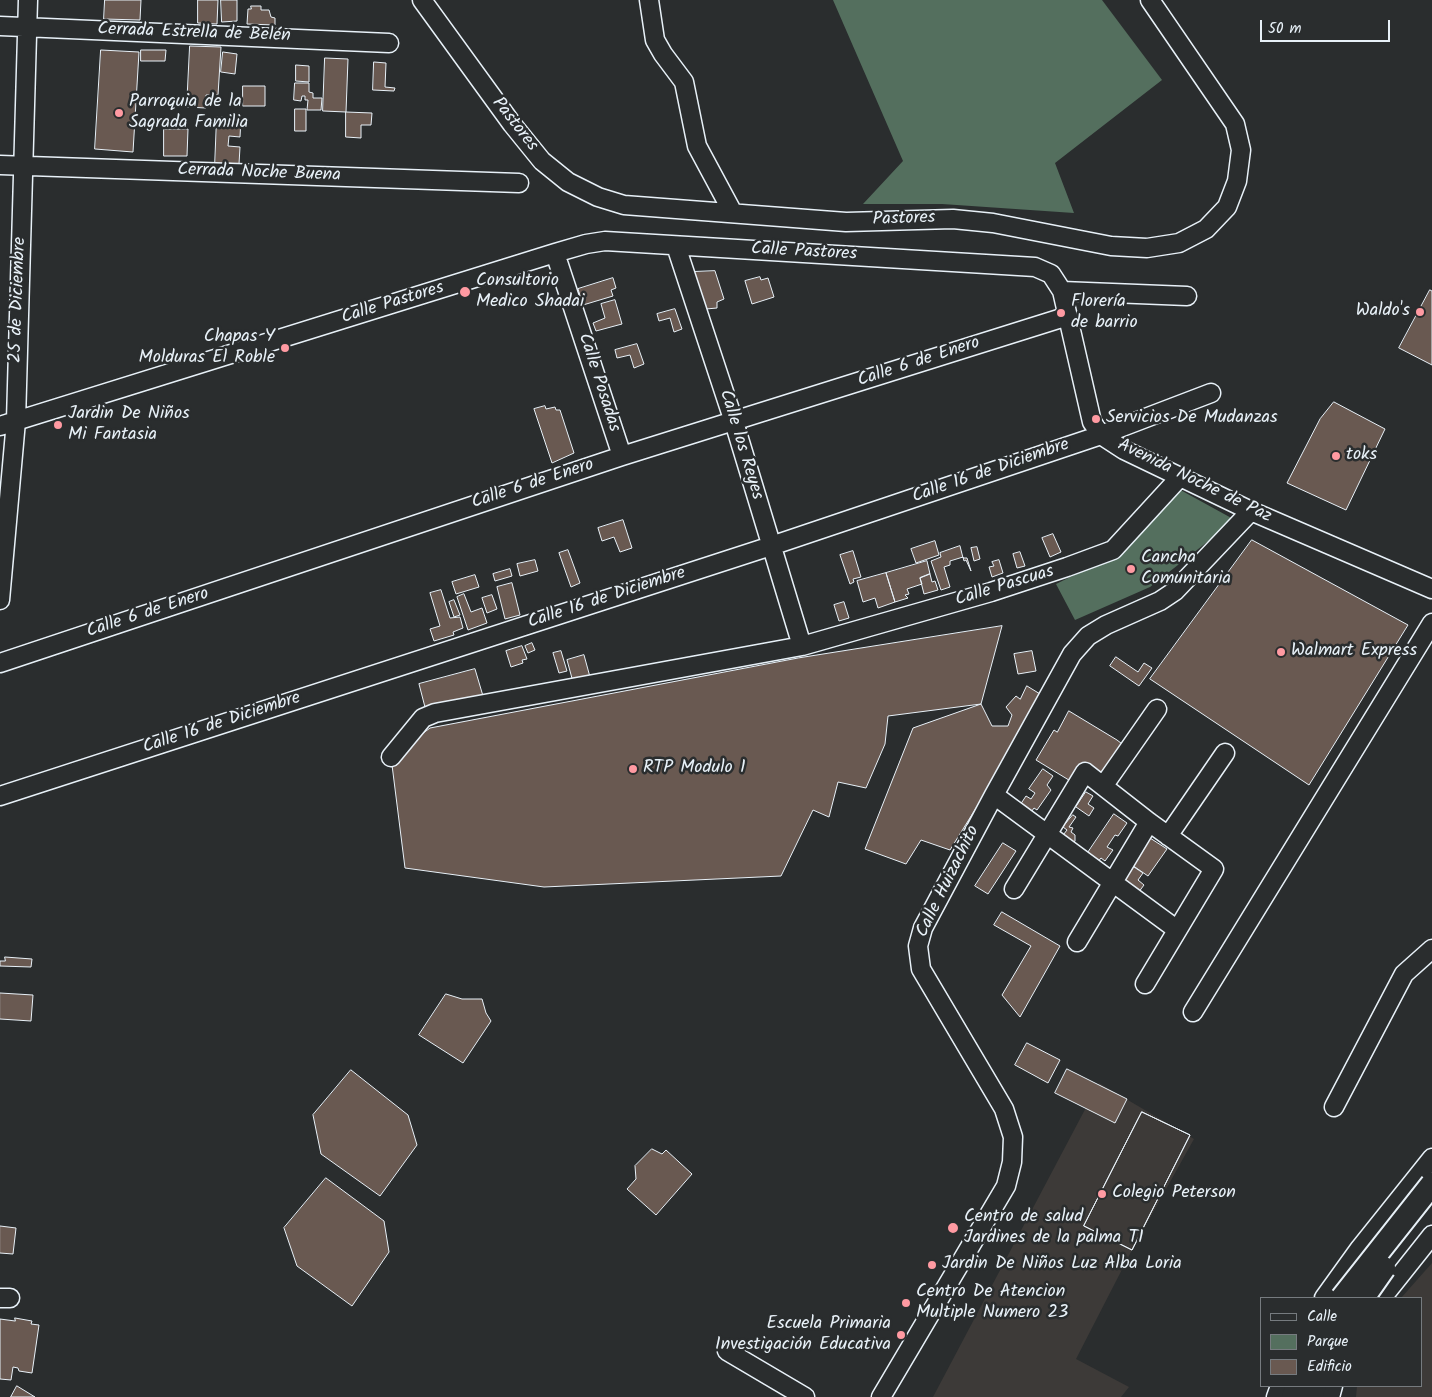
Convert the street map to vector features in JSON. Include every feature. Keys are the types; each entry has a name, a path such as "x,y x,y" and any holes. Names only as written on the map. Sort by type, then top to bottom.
{"main road":[{"path":"1343,1297 1422,1184"},
{"path":"1364,1297 1410,1232 1432,1206"}],"street":[{"name":"25 de Diciembre","path":"0,600 8,416 23,166 28,0"},
{"name":"Pastores","path":"422,0 512,124 542,161 568,182 598,197 624,205 846,222 953,219 993,223 1111,246 1147,248 1179,243 1206,229 1227,207 1237,181 1241,150 1236,124 1150,0"},
{"path":"649,0 655,40 684,82 697,146 733,213"},
{"name":"Cerrada Estrella de Belén","path":"0,26 389,43"},
{"name":"Cerrada Noche Buena","path":"0,164 519,183"},
{"name":"Calle Pastores","path":"8,416 555,253 586,244 606,241 1035,268"},
{"name":"Calle los Reyes","path":"676,246 734,422 770,546 802,646"},
{"name":"Calle Posadas","path":"555,253 622,456"},
{"name":"Avenida Noche de Paz","path":"1035,268 1051,274 1062,292 1092,422 1100,435 1124,450 1250,511 1432,589"},
{"path":"1062,292 1187,296"},
{"name":"Calle 6 de Enero","path":"0,663 622,456 1068,316"},
{"name":"Calle 16 de Diciembre","path":"0,796 770,546 1100,435 1210,393"},
{"name":"Calle Pascuas","path":"391,756 423,718 435,713 802,646 991,592 1067,567 1113,550 1180,477"},
{"name":"Calle Huizachito","path":"881,1397 1006,1186 1012,1162 1013,1137 1004,1108 921,969 918,946 923,928 1072,654 1088,636 1106,625 1160,601 1175,591 1250,511"},
{"path":"1193,1012 1432,623"},
{"path":"1104,785 1157,709"},
{"path":"1168,836 1225,753"},
{"path":"1014,890 1085,772 1104,785 1149,822 1214,869 1172,936 1145,984"},
{"path":"994,795 1048,833 1113,883 1172,936"},
{"path":"1077,942 1149,822"},
{"path":"1334,1107 1404,974 1432,949"},
{"path":"1432,1158 1422,1184 1422,1201 1432,1206"},
{"path":"1325,1297 1360,1248 1422,1184"},
{"path":"1383,1297 1432,1235"},
{"path":"727,1351 805,1397"}],"shaded area":[{"name":"Colegio Peterson","path":"1099,1083 1194,1139 1132,1250 1076,1359 1129,1387 1121,1397 933,1397"},
{"path":"1432,1263 1432,1397 1356,1397 1357,1387 1422,1387 1422,1297 1402,1297"}],"green space":[{"path":"833,0 1102,0 1162,80 1055,163 1074,213 942,204 863,204 903,161"},
{"name":"Cancha Comunitaria","path":"1175,487 1235,520 1150,587 1075,620 1056,584 1119,553"}],"building":[{"path":"105,0 141,0 140,20 104,19"},
{"path":"198,0 218,0 217,24 198,23"},
{"path":"221,0 237,0 237,21 222,22"},
{"path":"251,6 261,6 261,10 269,10 271,17 275,18 275,25 247,24 248,9 251,9"},
{"path":"190,46 221,47 218,95 206,95 206,108 187,107"},
{"path":"101,50 139,52 133,152 95,149"},
{"path":"141,50 166,50 165,61 141,61"},
{"path":"223,52 237,54 235,74 221,72"},
{"path":"325,58 348,59 346,112 323,111"},
{"path":"374,62 386,63 385,87 395,88 394,91 373,90"},
{"path":"296,65 309,66 309,82 296,81"},
{"path":"295,83 309,83 309,92 313,93 313,98 322,98 321,110 307,110 308,100 305,100 305,96 302,96 301,101 294,100"},
{"path":"243,86 265,86 265,106 243,106"},
{"path":"295,109 306,109 306,131 295,131"},
{"path":"346,112 372,113 371,125 361,125 361,138 346,137"},
{"path":"217,117 241,118 240,137 229,136 228,146 240,147 239,164 226,163 226,166 215,166"},
{"path":"164,129 188,129 187,156 164,156"},
{"path":"715,271 724,299 717,302 717,308 706,309 701,301 692,272"},
{"path":"760,277 761,280 768,278 774,297 752,304 745,281"},
{"path":"613,278 616,288 611,290 613,296 583,305 578,289"},
{"path":"1430,290 1432,291 1432,365 1399,348"},
{"path":"615,300 622,324 596,331 593,323 605,318 601,304"},
{"path":"675,309 682,329 674,332 670,318 659,321 657,314"},
{"path":"637,344 644,364 634,368 630,355 617,358 615,350"},
{"name":"toks","path":"1334,402 1385,429 1346,510 1287,483 1320,419"},
{"path":"545,406 546,409 555,407 556,410 560,410 574,453 552,463 534,409"},
{"path":"623,520 632,548 620,552 614,537 602,541 598,528"},
{"path":"1053,534 1061,552 1050,557 1042,538"},
{"name":"Walmart Express","path":"1252,540 1408,625 1309,785 1150,679"},
{"path":"935,541 939,555 916,563 911,549"},
{"path":"960,546 963,557 950,561 950,565 944,567 950,587 941,590 931,561 941,557 940,553"},
{"path":"977,547 980,559 974,561 971,548"},
{"path":"568,550 580,583 571,587 559,553"},
{"path":"853,551 861,577 853,579 854,582 850,584 840,555"},
{"path":"1020,552 1025,566 1017,568 1013,554"},
{"path":"963,558 967,558 971,571 966,560 964,561"},
{"path":"535,560 538,571 520,576 517,564"},
{"path":"999,560 1003,573 992,577 989,567 994,566 992,562"},
{"path":"927,561 930,574 920,578 922,584 907,589 909,594 905,595 908,598 895,602 886,573"},
{"path":"510,569 512,576 495,581 493,574"},
{"path":"886,573 895,602 878,608 875,598 863,602 857,581"},
{"path":"930,574 932,582 935,581 938,590 924,594 920,578"},
{"path":"475,575 479,587 456,594 452,582"},
{"path":"512,583 520,615 505,619 497,587"},
{"path":"441,590 450,618 460,617 463,628 453,632 454,635 434,641 430,629 440,626 430,593"},
{"path":"464,594 471,612 482,608 487,623 468,630 457,597"},
{"path":"492,595 497,609 487,613 482,598"},
{"path":"454,600 460,615 454,617 449,602"},
{"path":"844,602 849,618 839,621 834,605"},
{"name":"RTP Modulo 1","path":"1002,626 981,704 888,716 885,744 866,788 838,782 829,817 813,810 781,876 544,887 405,868 391,757 430,728 798,658"},
{"path":"532,643 535,650 528,653 525,646"},
{"path":"522,646 527,659 522,660 523,663 511,667 506,651"},
{"path":"561,651 567,671 559,673 553,653"},
{"path":"1032,651 1036,671 1018,674 1014,654"},
{"path":"584,655 590,677 573,682 567,660"},
{"path":"1116,657 1138,672 1144,663 1152,668 1139,686 1110,666"},
{"path":"475,669 483,696 426,711 419,684"},
{"path":"1027,686 1045,697 950,850 921,840 906,864 865,849 913,728 981,704 992,726 1008,726 1012,715 1006,707 1016,696 1020,699"},
{"path":"1069,711 1126,747 1093,780 1077,785 1036,760 1054,730 1057,732"},
{"path":"1043,769 1053,776 1047,785 1051,790 1037,810 1034,808 1029,815 1018,808 1026,796 1031,799 1035,793 1029,789"},
{"path":"1086,792 1093,796 1088,804 1094,808 1089,816 1076,807"},
{"path":"1114,814 1127,823 1118,836 1115,835 1107,847 1113,850 1105,861 1101,858 1096,864 1085,857"},
{"path":"1073,815 1076,817 1069,827 1073,828 1071,832 1075,835 1075,841 1070,847 1060,839 1067,830 1063,827"},
{"path":"1150,838 1167,849 1148,876 1132,865"},
{"path":"1003,843 1016,851 988,894 975,886"},
{"path":"1134,867 1143,873 1138,880 1144,885 1138,893 1123,882"},
{"path":"1002,912 1060,946 1020,1017 1002,995 1031,946 994,925"},
{"path":"5,957 32,959 31,967 0,966 0,961 5,961"},
{"path":"0,993 33,995 31,1021 0,1019"},
{"path":"446,994 462,999 482,999 486,1013 491,1021 463,1063 419,1035"},
{"path":"1027,1043 1060,1060 1048,1083 1015,1065"},
{"path":"1067,1069 1127,1099 1115,1123 1055,1093"},
{"path":"351,1070 408,1115 417,1145 380,1196 321,1154 313,1115"},
{"path":"1142,1112 1190,1135 1132,1250 1084,1226"},
{"path":"1142,1112 1190,1135 1132,1250 1084,1226"},
{"path":"652,1149 662,1154 666,1150 692,1174 656,1215 627,1189 636,1179 635,1166"},
{"path":"326,1178 384,1221 389,1252 352,1306 297,1266 284,1228"},
{"path":"0,1226 16,1228 13,1254 0,1253"},
{"path":"15,1318 32,1321 31,1324 39,1325 32,1373 19,1371 18,1368 13,1367 11,1380 0,1379 0,1319 15,1321"},
{"path":"17,1386 35,1397 11,1397"}],"place":[{"name":"Parroquia de la Sagrada Familia","path":"119,113"},
{"name":"Consultorio Medico Shadai","path":"465,292"},
{"name":"Waldo's","path":"1420,312"},
{"name":"Florería de barrio","path":"1061,313"},
{"name":"Chapas Y Molduras El Roble","path":"285,348"},
{"name":"Servicios De Mudanzas","path":"1096,419"},
{"name":"Jardin De Niños Mi Fantasia","path":"58,425"},
{"name":"toks","path":"1336,456"},
{"name":"Cancha Comunitaria","path":"1131,569"},
{"name":"Walmart Express","path":"1281,652"},
{"name":"RTP Modulo 1","path":"633,769"},
{"name":"Colegio Peterson","path":"1102,1194"},
{"name":"Centro de salud Jardines de la palma T1","path":"953,1228"},
{"name":"Jardin De Niños Luz Alba Loria","path":"932,1265"},
{"name":"Centro De Atencion Multiple Numero 23","path":"906,1303"},
{"name":"Escuela Primaria Investigación Educativa","path":"901,1335"}]}
